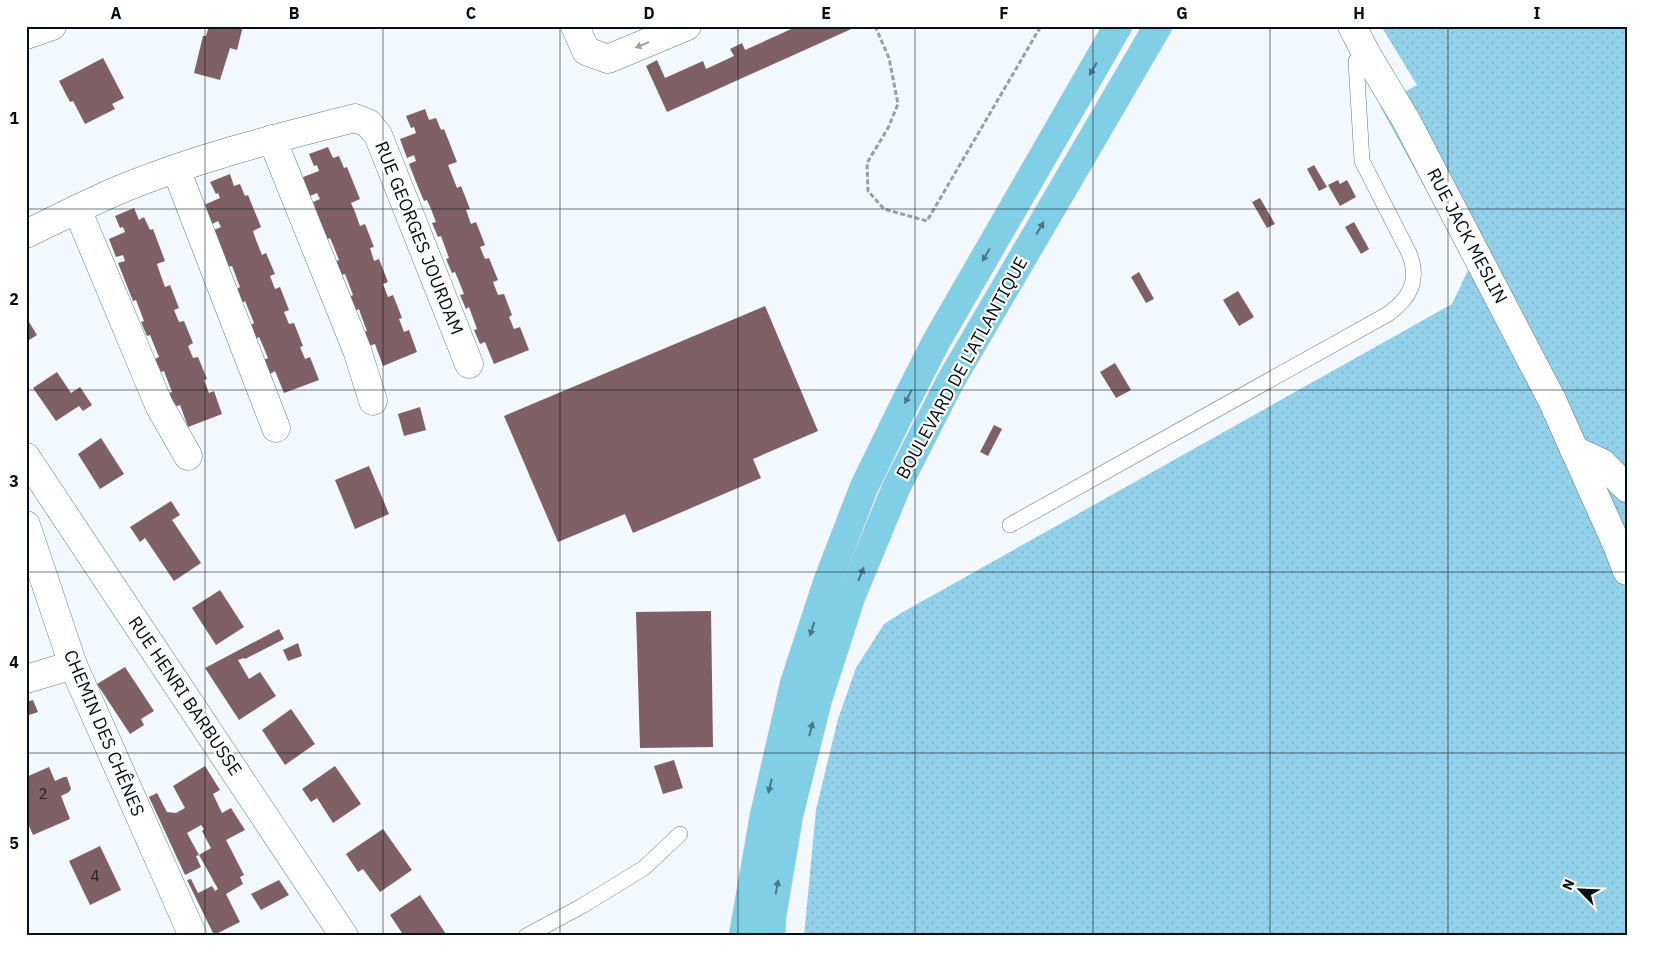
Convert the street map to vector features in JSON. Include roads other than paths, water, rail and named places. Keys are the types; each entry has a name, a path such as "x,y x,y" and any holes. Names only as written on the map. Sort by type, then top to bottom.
{"main road":[{"name":"BOULEVARD DE L'ATLANTIQUE","path":"744,936 764,816 794,684 827,583 864,487 936,342 1118,26"},
{"name":"BOULEVARD DE L'ATLANTIQUE","path":"771,936 772,917 790,814 818,699 852,597 896,488 950,382 1158,26"}],"street":[{"path":"26,35 52,26"},
{"path":"575,26 586,50 608,59 687,26"},
{"name":"RUE JACK MESLIN","path":"1352,26 1406,120 1552,400 1627,570"},
{"name":"RUE GEORGES JOURDAM","path":"26,234 126,187 176,169 272,139 355,118 368,123 378,135 469,364"},
{"path":"272,139 357,350 373,401"},
{"path":"176,169 276,428"},
{"path":"77,209 159,405 188,456"},
{"path":"1574,450 1602,463 1627,488"},
{"name":"RUE HENRI BARBUSSE","path":"26,457 344,936"},
{"name":"CHEMIN DES CHÊNES","path":"26,525 73,665 193,936"},
{"path":"26,679 73,665"}],"lane":[{"path":"1010,525 1379,319 1402,304 1411,287 1415,267 1410,253 1362,161 1356,62 1367,55"},
{"path":"526,936 582,906 644,868 680,834"}]}
